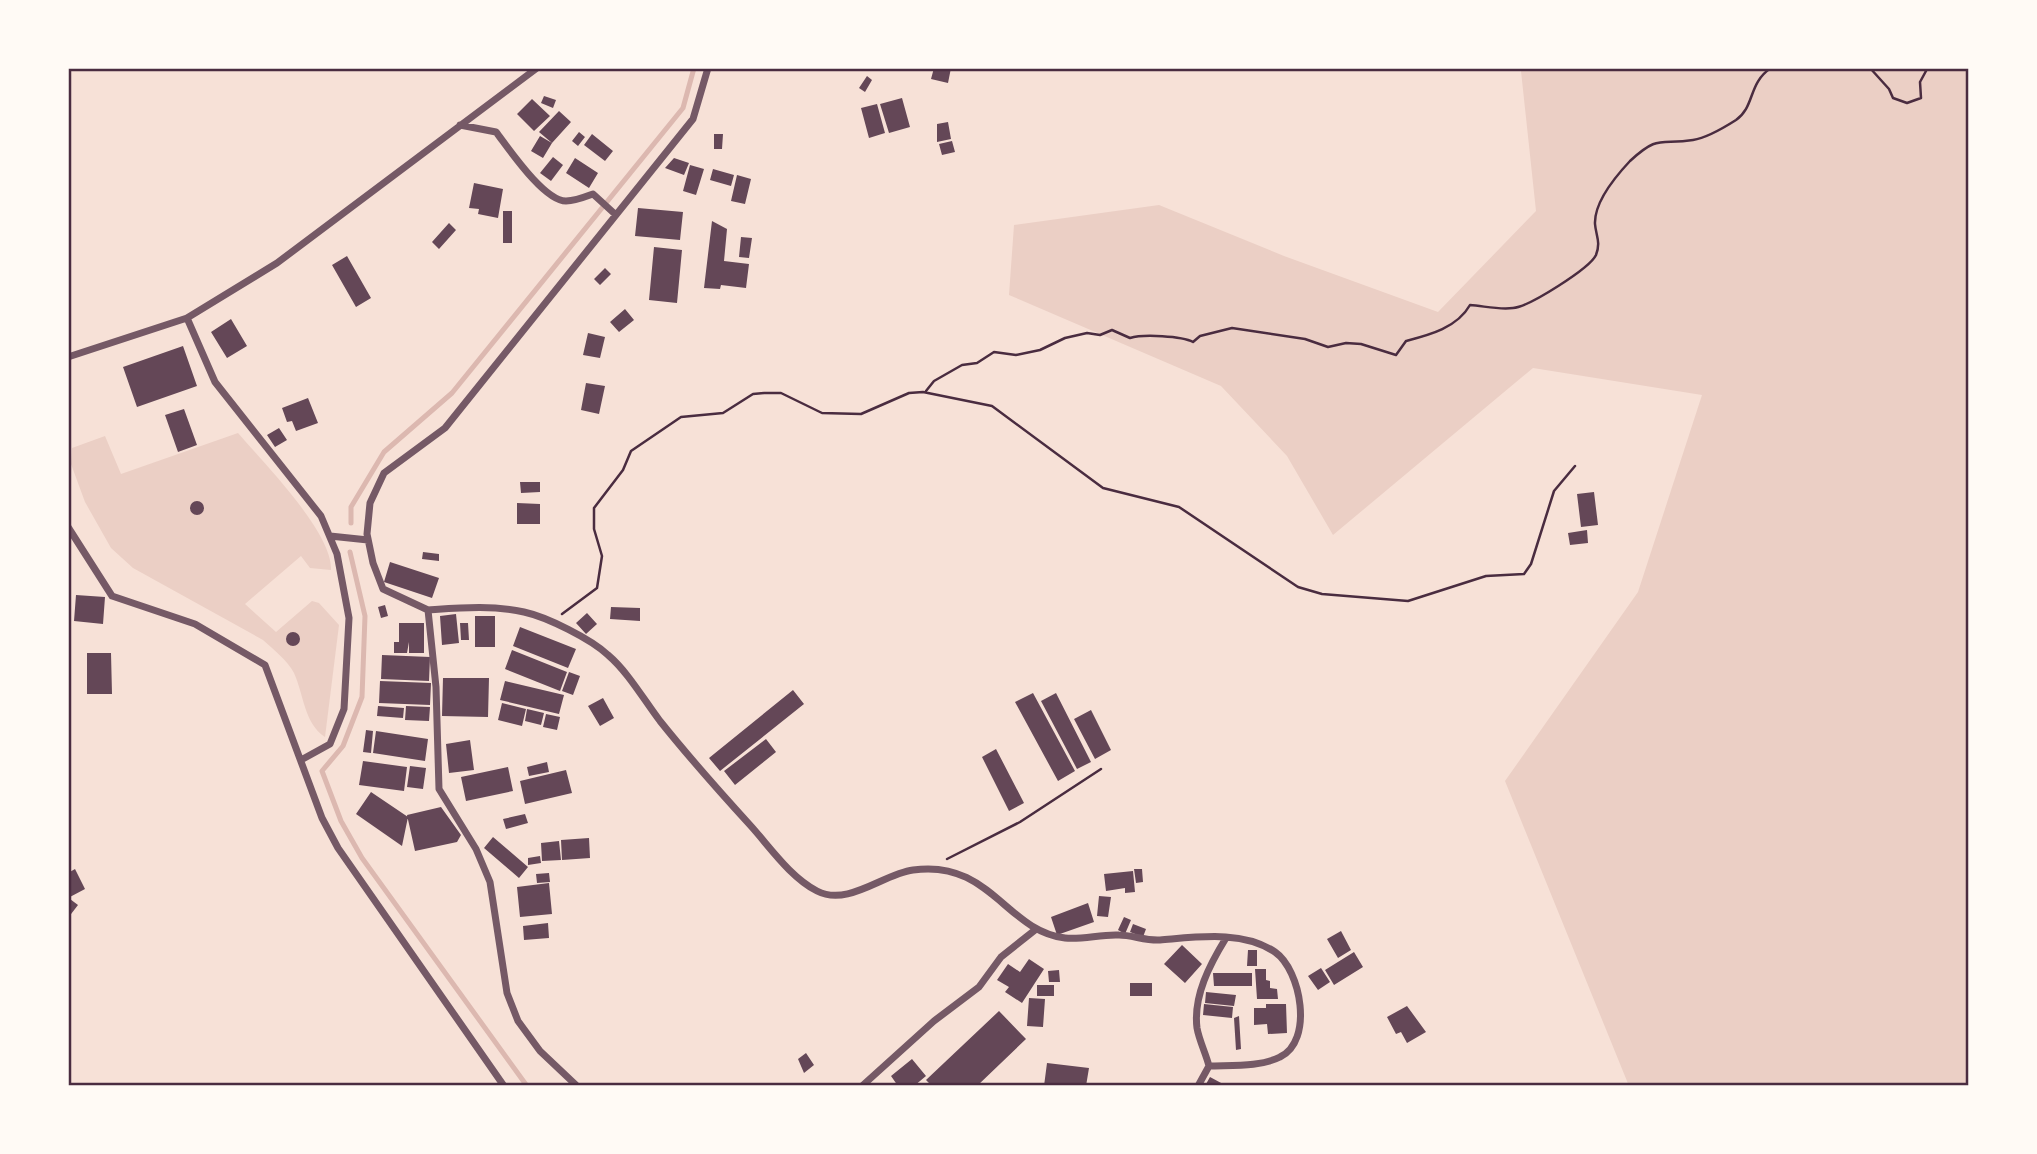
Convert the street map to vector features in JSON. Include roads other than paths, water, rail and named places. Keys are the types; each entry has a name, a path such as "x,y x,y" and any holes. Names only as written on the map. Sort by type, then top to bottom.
{"street":[{"path":"68,356 187,318 277,262 537,68"},
{"path":"708,68 693,119 614,214 445,428 384,473 370,503 368,540 383,589 428,610 479,608 524,612 551,623 608,655 673,737 742,816 799,879 820,893 848,894 912,870 929,869 968,876 1007,904 1035,930 1066,938 1121,934 1156,941 1196,935 1258,941 1279,954 1299,996 1300,1026 1294,1044 1282,1057 1209,1066"},
{"path":"459,125 496,132 535,182 552,197 563,202 593,194 614,214"},
{"path":"187,318 215,382 321,516 337,554 349,618 344,709 330,744 300,760"},
{"path":"68,527 112,596 195,624 265,665 322,818 338,848 504,1086"},
{"path":"330,536 368,540"},
{"path":"428,610 436,687 439,789 476,849 490,882 507,993 518,1021 540,1051 578,1086"},
{"path":"862,1086 934,1021 979,987 1001,957 1035,930"},
{"path":"1198,1086 1209,1066 1197,1028 1199,995 1212,960 1226,938"}],"waterway":[{"path":"351,523 351,507 384,452 452,393 683,108 694,68"},
{"path":"350,552 365,616 362,697 343,746 322,771 341,821 362,858 527,1086"}]}
